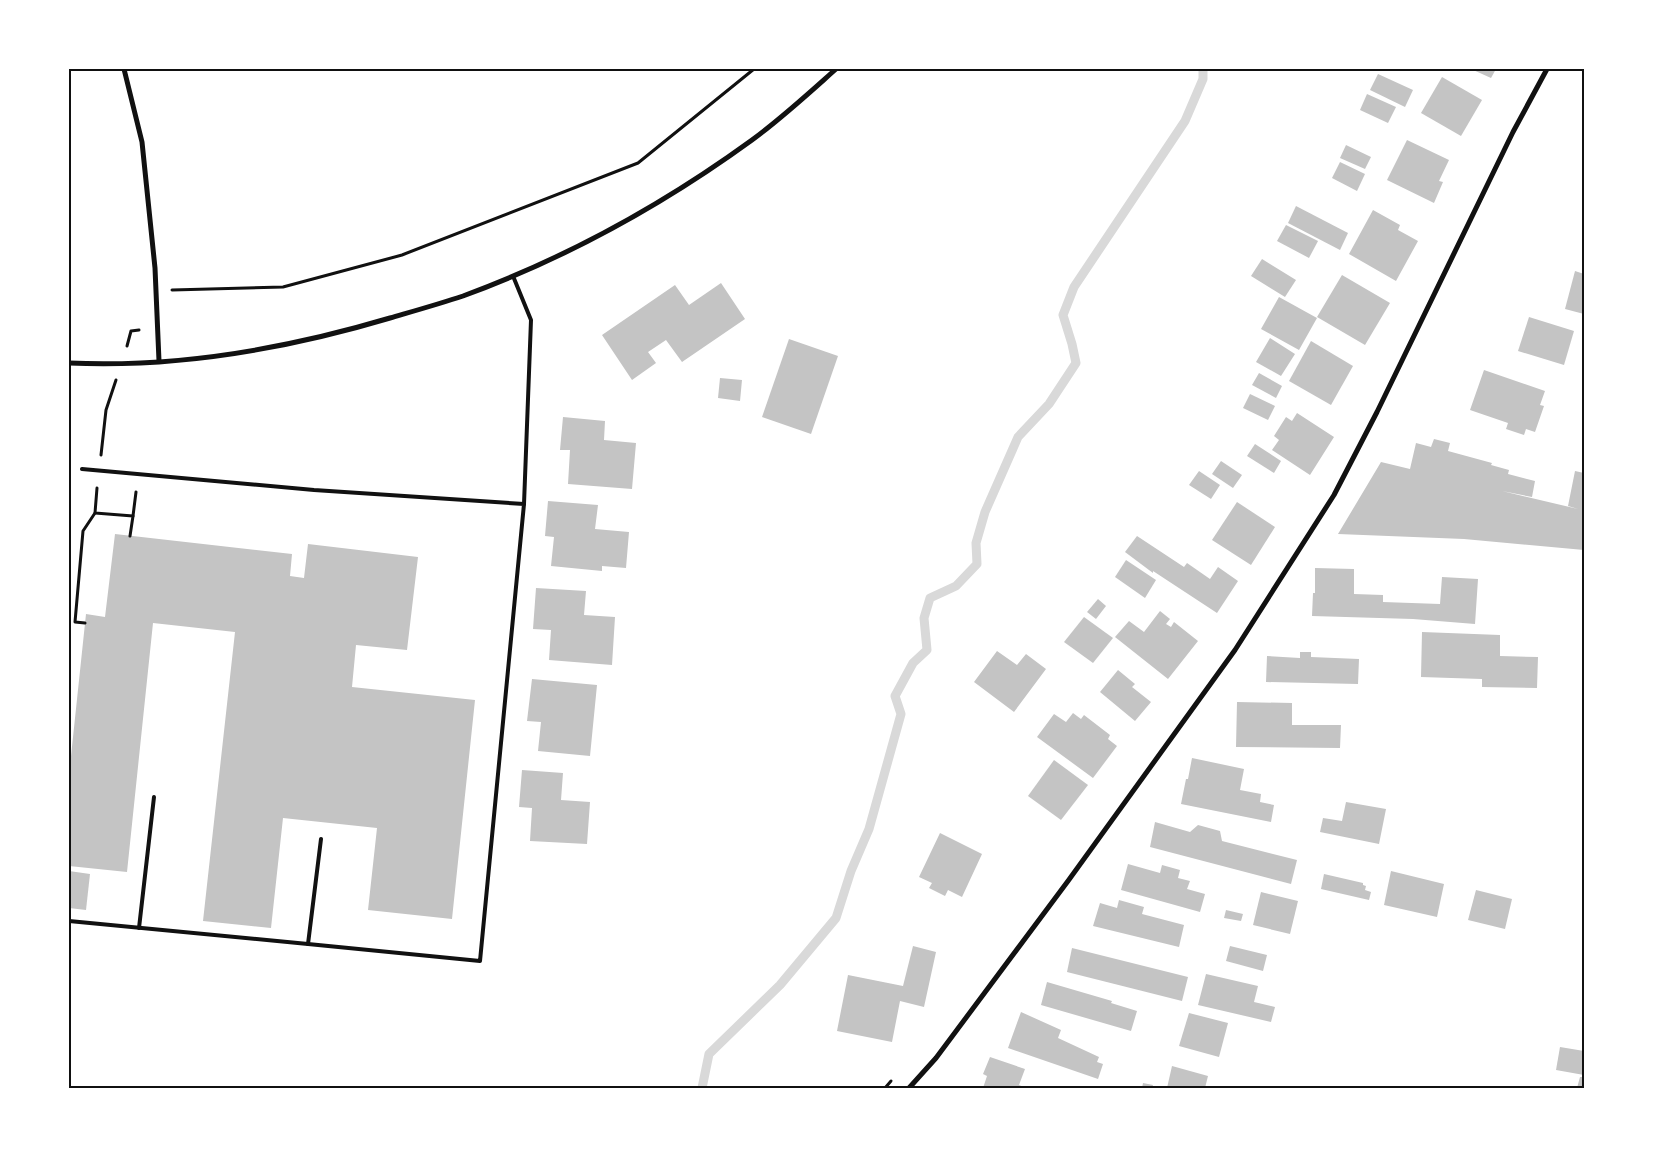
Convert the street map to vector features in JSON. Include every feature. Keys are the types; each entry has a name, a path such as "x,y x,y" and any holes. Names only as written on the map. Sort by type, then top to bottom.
{"street":[{"path":"124,69 142,142 155,268 158,361"},
{"path":"69,363 121,364 244,353 340,333 462,296 513,276 580,245 704,174 787,113 836,69"},
{"path":"909,1088 936,1058 1068,881 1234,650 1334,495 1547,69"}],"lane":[{"path":"69,921 480,961 524,504 531,320 513,276"},
{"path":"82,469 314,490 524,504"},
{"path":"139,928 154,797"},
{"path":"308,944 321,839"}],"path":[{"path":"156,290 282,287 402,255 638,163 754,69"},
{"path":"85,623 75,622 83,531 95,513 106,410 131,331 157,328"},
{"path":"130,536 138,474"},
{"path":"95,513 133,516"},
{"path":"885,1088 891,1081"}],"building":[{"path":"1471,69 1496,69 1491,78"},
{"path":"1378,74 1413,90 1405,107 1370,90"},
{"path":"1442,77 1482,100 1461,136 1421,113"},
{"path":"1367,94 1396,107 1388,123 1360,110"},
{"path":"1407,140 1449,160 1439,181 1443,182 1434,203 1387,180"},
{"path":"1346,145 1371,157 1365,169 1340,158"},
{"path":"1340,162 1365,174 1357,191 1332,178"},
{"path":"1296,206 1348,233 1340,250 1288,223"},
{"path":"1373,210 1400,225 1398,230 1418,241 1396,281 1349,254"},
{"path":"1286,225 1318,241 1309,258 1277,241"},
{"path":"1262,259 1296,280 1285,297 1251,276"},
{"path":"1575,271 1584,274 1584,314 1565,309"},
{"path":"1342,275 1390,303 1365,345 1317,317"},
{"path":"721,283 745,319 682,362 666,340 648,352 656,363 632,380 602,335 675,285 689,305"},
{"path":"1279,297 1317,318 1299,350 1261,329"},
{"path":"1529,317 1574,331 1564,365 1518,351"},
{"path":"1270,338 1295,354 1281,376 1256,362"},
{"path":"789,339 838,356 811,434 762,417"},
{"path":"1311,341 1353,366 1331,405 1289,381"},
{"path":"1484,370 1545,391 1540,405 1544,406 1535,432 1526,429 1524,435 1506,429 1508,423 1470,410"},
{"path":"1259,373 1282,386 1276,398 1252,385"},
{"path":"720,378 742,380 740,401 718,398"},
{"path":"1250,394 1275,406 1268,420 1243,408"},
{"path":"1297,413 1334,437 1310,475 1272,450 1279,440 1274,436 1286,417 1292,421"},
{"path":"563,417 605,421 604,440 636,443 632,489 568,484 570,450 560,450"},
{"path":"1434,439 1450,443 1448,451 1492,463 1491,465 1509,470 1508,474 1535,481 1532,497 1502,491 1578,509 1568,506 1575,471 1584,473 1584,550 1464,539 1338,534 1381,462 1410,469 1416,443 1431,447"},
{"path":"1255,444 1281,461 1274,473 1247,456"},
{"path":"1221,461 1242,475 1233,488 1212,474"},
{"path":"1199,471 1220,485 1211,499 1189,485"},
{"path":"548,501 598,505 595,529 629,532 626,568 602,566 602,571 551,566 554,537 545,536"},
{"path":"1237,502 1275,527 1251,565 1212,540"},
{"path":"115,534 292,554 290,576 304,578 308,544 418,557 407,650 356,645 352,687 475,700 452,919 368,910 377,828 283,818 271,928 203,921 235,632 153,623 127,872 69,866 69,775 86,614 105,617"},
{"path":"1137,536 1184,567 1187,563 1210,579 1218,567 1238,581 1217,613 1153,571 1153,573 1125,552"},
{"path":"1126,560 1156,580 1145,598 1115,577"},
{"path":"1315,568 1354,569 1354,594 1383,595 1383,602 1440,604 1442,577 1478,579 1475,624 1413,619 1312,616 1313,593 1315,593"},
{"path":"536,588 586,591 584,615 615,617 612,665 549,660 551,630 533,629"},
{"path":"1098,599 1106,606 1096,619 1087,612"},
{"path":"1160,611 1170,619 1166,624 1171,627 1174,622 1198,641 1168,679 1115,637 1129,621 1144,632"},
{"path":"1084,617 1113,638 1093,663 1064,642"},
{"path":"1422,632 1500,635 1500,656 1538,657 1537,688 1482,687 1482,679 1421,677"},
{"path":"997,651 1017,665 1026,654 1046,669 1014,712 974,682"},
{"path":"1300,652 1311,652 1311,657 1359,659 1358,684 1266,682 1267,656 1300,658"},
{"path":"1118,670 1135,684 1132,687 1151,702 1135,721 1100,692"},
{"path":"532,679 597,685 590,756 538,751 541,722 527,721"},
{"path":"1237,702 1292,703 1292,725 1341,725 1340,748 1236,747"},
{"path":"1073,713 1081,719 1084,715 1110,735 1108,739 1117,746 1093,778 1037,737 1054,714 1066,722"},
{"path":"1192,758 1244,769 1240,790 1261,794 1260,802 1274,805 1271,822 1181,804"},
{"path":"1054,760 1088,785 1061,820 1028,796"},
{"path":"522,770 563,773 561,800 590,802 587,844 530,841 532,808 519,807"},
{"path":"1346,802 1386,809 1379,844 1320,832 1323,818 1342,821"},
{"path":"1155,822 1190,832 1198,825 1220,831 1222,841 1297,860 1291,884 1150,847"},
{"path":"940,833 982,854 962,897 948,890 945,896 929,888 932,883 919,877"},
{"path":"1128,864 1160,873 1162,865 1180,870 1178,878 1190,881 1187,889 1205,894 1200,912 1121,890"},
{"path":"69,871 90,874 86,910 69,908"},
{"path":"1391,871 1444,884 1437,917 1384,905"},
{"path":"1324,874 1363,883 1366,886 1365,890 1371,892 1369,900 1321,889"},
{"path":"1476,890 1512,899 1505,929 1468,920"},
{"path":"1261,892 1298,901 1290,934 1253,925"},
{"path":"1119,900 1144,907 1142,914 1184,925 1179,947 1093,926 1100,903 1117,908"},
{"path":"1226,910 1243,914 1241,921 1224,918"},
{"path":"913,946 936,952 924,1007 900,1001 892,1042 837,1031 848,975 903,986"},
{"path":"1230,946 1267,955 1263,971 1226,961"},
{"path":"1072,948 1188,977 1182,1001 1067,972"},
{"path":"1206,974 1258,986 1254,1002 1275,1007 1271,1022 1198,1005"},
{"path":"1047,982 1112,1001 1111,1003 1137,1011 1131,1031 1041,1005"},
{"path":"1021,1012 1061,1030 1058,1038 1099,1057 1097,1062 1103,1064 1098,1079 1008,1048"},
{"path":"1189,1013 1228,1023 1219,1057 1179,1046"},
{"path":"1560,1047 1584,1051 1584,1075 1556,1070"},
{"path":"990,1057 1025,1069 1019,1085 1026,1088 983,1088 987,1076 983,1074"},
{"path":"1172,1066 1208,1076 1205,1088 1167,1088"},
{"path":"1580,1077 1584,1077 1584,1088 1577,1088"},
{"path":"1143,1083 1153,1085 1152,1088 1142,1088"}],"waterway":[{"path":"702,1088 709,1054 780,985 836,918 851,871 869,829 901,714 895,696 913,663 927,650 924,618 930,598 956,586 977,564 976,543 985,512 1018,437 1049,404 1076,363 1063,315 1074,287 1185,121 1203,79 1203,69"}]}
